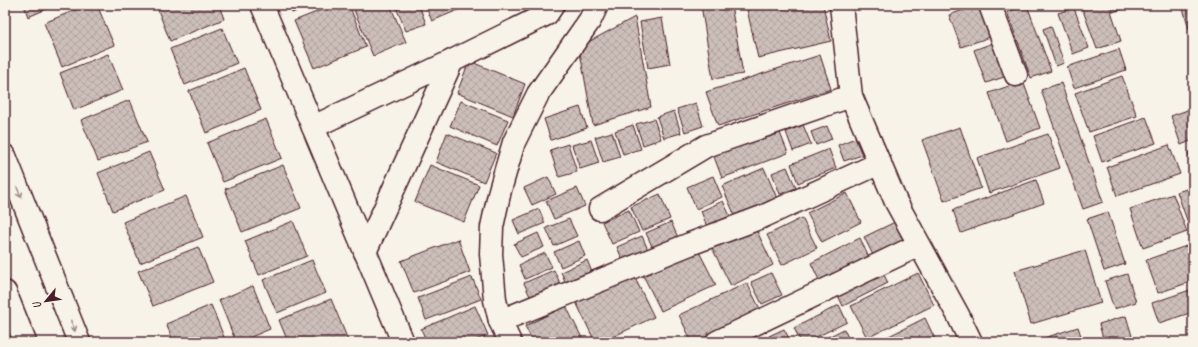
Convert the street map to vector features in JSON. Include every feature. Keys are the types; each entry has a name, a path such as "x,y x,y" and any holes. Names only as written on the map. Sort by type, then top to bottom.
{"street":[{"path":"262,5 403,342"},
{"path":"313,127 547,14 553,5"},
{"path":"510,342 500,321 495,300 491,254 492,227 500,190 514,142 538,94 590,20 597,5"},
{"path":"841,5 851,96 896,202 918,245 958,315 971,342"},
{"path":"990,5 1016,75"},
{"path":"365,252 452,61"},
{"path":"600,209 706,146 851,96"},
{"path":"5,156 79,342"},
{"path":"500,321 690,244 762,217 880,163"},
{"path":"718,342 918,245"},
{"path":"5,292 25,342"}],"building":[{"path":"24,5 56,5 28,17"},
{"path":"87,5 97,5 114,45 62,67 44,23"},
{"path":"156,5 219,5 224,19 170,41"},
{"path":"288,5 312,5 292,13"},
{"path":"334,5 349,5 366,47 314,68 294,21"},
{"path":"352,5 390,5 406,42 373,56"},
{"path":"395,5 419,5 426,24 406,31"},
{"path":"425,5 464,5 465,7 432,21"},
{"path":"472,5 487,5 474,10"},
{"path":"701,5 731,5 743,74 713,79"},
{"path":"746,5 823,5 831,41 758,58"},
{"path":"978,5 985,5 996,35 961,47 949,15"},
{"path":"1027,5 1051,71 1031,78 1007,12"},
{"path":"1081,5 1109,5 1121,41 1097,49"},
{"path":"1111,5 1132,5 1133,6 1113,12"},
{"path":"1182,5 1193,5 1193,42"},
{"path":"1074,8 1089,48 1073,54 1058,13"},
{"path":"635,17 651,107 593,125 579,47"},
{"path":"662,18 670,64 648,68 640,22"},
{"path":"1051,26 1064,63 1056,66 1043,29"},
{"path":"222,28 237,63 185,85 170,49"},
{"path":"998,41 1010,75 986,83 974,50"},
{"path":"1119,49 1126,70 1074,88 1067,67"},
{"path":"108,54 123,90 74,110 60,73"},
{"path":"820,55 831,89 718,126 706,92"},
{"path":"469,61 525,84 513,116 457,93"},
{"path":"244,68 261,110 206,133 189,91"},
{"path":"1122,76 1137,116 1089,132 1075,93"},
{"path":"1023,81 1040,128 1006,141 989,93"},
{"path":"1061,83 1103,202 1083,209 1041,90"},
{"path":"130,100 147,142 98,161 81,120"},
{"path":"461,101 508,120 497,146 450,126"},
{"path":"696,103 703,126 685,132 677,109"},
{"path":"580,107 587,128 551,140 544,119"},
{"path":"1193,108 1193,140 1181,145 1171,116"},
{"path":"674,111 681,133 664,138 657,117"},
{"path":"1146,117 1156,143 1102,162 1093,136"},
{"path":"266,119 282,158 223,182 207,143"},
{"path":"654,119 661,139 643,145 636,124"},
{"path":"633,125 641,149 623,154 615,131"},
{"path":"803,125 811,144 793,151 786,132"},
{"path":"827,126 832,139 816,145 811,132"},
{"path":"960,127 981,188 944,201 922,140"},
{"path":"778,128 788,153 722,178 713,154"},
{"path":"612,132 620,157 603,162 595,137"},
{"path":"447,133 496,153 484,182 436,162"},
{"path":"1048,134 1060,168 989,193 977,158"},
{"path":"855,138 862,155 844,161 838,145"},
{"path":"591,140 599,163 580,169 572,145"},
{"path":"568,144 577,172 559,177 550,150"},
{"path":"1169,145 1180,174 1117,196 1107,167"},
{"path":"829,149 836,168 798,183 791,164"},
{"path":"149,152 165,190 113,211 98,173"},
{"path":"1193,152 1193,166 1188,153"},
{"path":"283,165 301,208 242,232 225,189"},
{"path":"430,165 479,185 464,222 415,202"},
{"path":"787,167 796,188 780,194 772,173"},
{"path":"764,168 777,198 735,216 722,186"},
{"path":"713,176 722,197 696,209 687,187"},
{"path":"548,177 556,194 532,205 524,188"},
{"path":"1036,180 1044,203 961,233 953,210"},
{"path":"1193,187 1193,237 1177,192"},
{"path":"577,188 585,206 554,219 546,201"},
{"path":"847,193 861,222 822,242 807,213"},
{"path":"660,194 670,219 642,231 631,207"},
{"path":"1173,194 1187,232 1143,248 1130,209"},
{"path":"186,196 203,237 140,263 123,222"},
{"path":"723,201 730,216 707,227 701,211"},
{"path":"539,209 545,223 519,234 513,220"},
{"path":"629,210 639,232 612,244 602,222"},
{"path":"1108,212 1125,264 1104,271 1087,219"},
{"path":"802,218 817,248 782,265 767,235"},
{"path":"569,219 577,236 554,246 546,228"},
{"path":"293,221 307,256 259,275 245,241"},
{"path":"897,221 905,239 873,255 864,237"},
{"path":"671,222 680,242 655,253 646,233"},
{"path":"755,227 773,265 731,286 712,248"},
{"path":"538,233 544,247 521,257 514,244"},
{"path":"642,236 649,252 624,263 617,247"},
{"path":"860,238 869,258 820,282 811,263"},
{"path":"458,239 470,272 414,293 401,261"},
{"path":"579,241 585,256 561,267 554,252"},
{"path":"1192,244 1193,281 1158,293 1146,260"},
{"path":"198,247 213,282 153,306 138,271"},
{"path":"697,248 716,285 661,311 643,275"},
{"path":"1085,250 1101,303 1031,324 1015,271"},
{"path":"545,253 552,267 525,279 519,265"},
{"path":"312,260 326,293 277,313 263,280"},
{"path":"587,260 594,277 568,288 561,272"},
{"path":"880,267 888,283 843,306 835,289"},
{"path":"554,270 563,290 533,303 524,283"},
{"path":"771,273 782,295 762,304 751,282"},
{"path":"918,273 934,305 867,338 851,306"},
{"path":"633,274 654,317 602,342 595,342 576,302"},
{"path":"1127,274 1136,302 1114,309 1105,281"},
{"path":"472,277 481,299 426,320 418,298"},
{"path":"747,283 761,311 698,342 692,342 679,315"},
{"path":"253,286 270,329 236,342 219,300"},
{"path":"1190,290 1193,299 1193,312 1159,323 1152,303"},
{"path":"331,299 348,340 342,342 288,342 279,320"},
{"path":"211,305 226,342 174,342 166,324"},
{"path":"839,305 847,322 806,342 801,342 794,328"},
{"path":"475,306 488,335 472,342 427,342 421,329"},
{"path":"566,306 584,342 533,342 525,326"},
{"path":"1126,316 1132,336 1113,342 1104,342 1099,324"},
{"path":"925,318 936,341 877,342"},
{"path":"1078,327 1083,342 1035,342 1035,341"},
{"path":"784,329 791,342 772,342 769,336"},
{"path":"844,329 850,342 818,342"}]}
